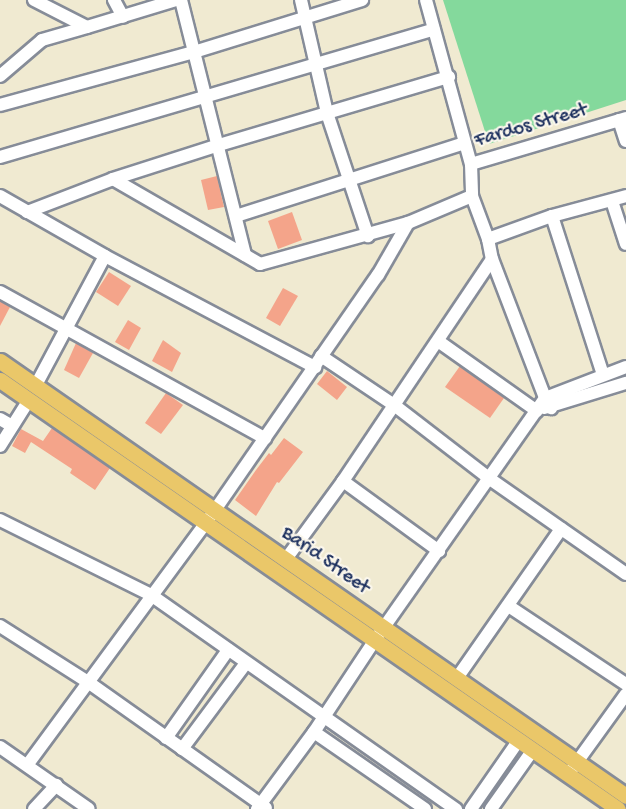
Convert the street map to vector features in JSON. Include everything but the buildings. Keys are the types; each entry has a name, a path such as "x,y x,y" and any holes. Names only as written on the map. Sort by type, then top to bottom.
{"main road":[{"name":"Barid Street","path":"0,361 36,385 210,516 379,634 458,678 572,768 601,804 618,809"},
{"name":"Barid Street","path":"0,380 210,516 286,560 532,750 626,796"}],"street":[{"path":"34,0 87,27"},
{"path":"114,0 123,16"},
{"path":"181,0 245,255"},
{"path":"301,0 327,113 368,236"},
{"path":"0,105 194,52 362,0"},
{"name":"Fardos Street","path":"426,0 449,77 471,164 622,119"},
{"path":"0,76 42,40 170,1"},
{"path":"1,155 206,97 434,28"},
{"path":"27,212 113,179 219,145 449,77"},
{"path":"622,119 626,141"},
{"path":"236,216 465,143"},
{"path":"471,164 472,196 543,406"},
{"path":"113,179 260,264 368,236 408,223 472,196"},
{"path":"0,196 105,256 318,362 394,405 490,479 626,574"},
{"path":"488,239 552,216 626,196"},
{"path":"612,201 626,244"},
{"path":"552,216 603,375"},
{"path":"28,764 265,438 378,275 408,223"},
{"path":"36,385 105,256"},
{"path":"286,560 343,481 492,259"},
{"path":"0,292 265,438"},
{"path":"438,341 543,406 626,383"},
{"path":"0,626 88,682 261,807 379,634 543,406 603,375 626,367"},
{"path":"0,446 29,400"},
{"path":"0,418 12,426"},
{"path":"343,481 439,551"},
{"path":"0,520 151,595 456,809"},
{"path":"458,678 510,607 561,529"},
{"path":"510,607 626,684"},
{"path":"166,738 228,650"},
{"path":"182,749 246,663"},
{"path":"572,768 626,694"},
{"path":"314,732 425,809"},
{"path":"471,809 519,740"},
{"path":"0,747 28,764 89,809"},
{"path":"490,809 532,750"},
{"path":"34,809 56,785"}],"green space":[{"path":"443,0 626,0 626,100 489,144"}]}
